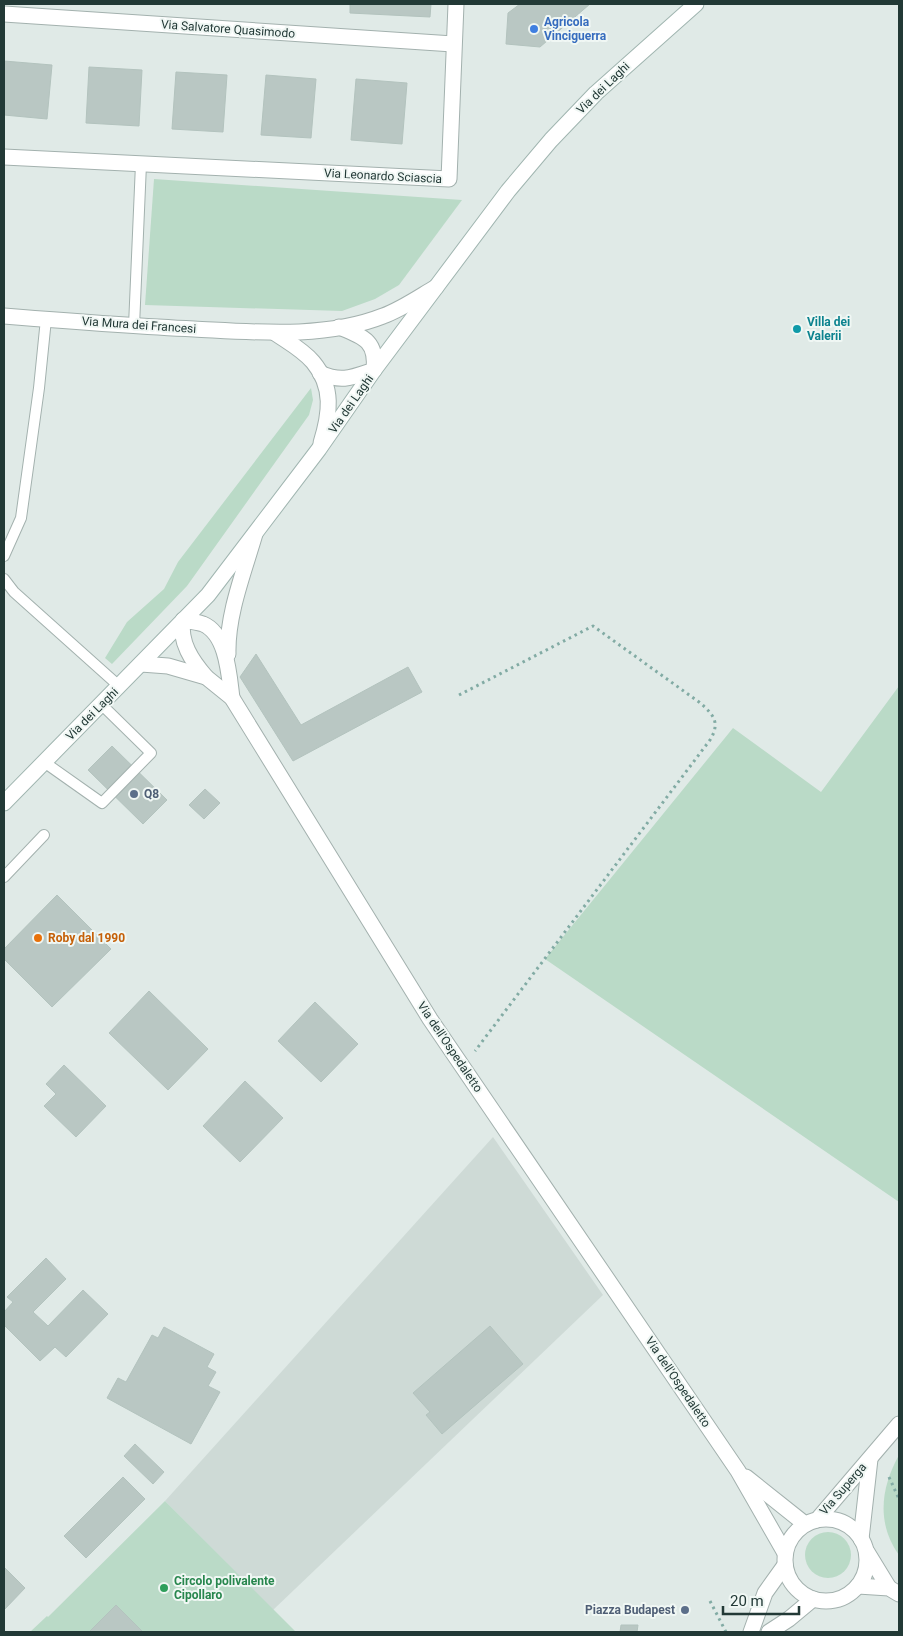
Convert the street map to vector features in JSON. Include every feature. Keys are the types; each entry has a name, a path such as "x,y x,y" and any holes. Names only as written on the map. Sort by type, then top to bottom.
{"street":[{"name":"Via Leonardo Sciascia","path":"4,158 449,179 456,4"},
{"name":"Via dei Laghi","path":"4,803 208,595 319,450 374,370 508,191 551,140 596,93 696,4"},
{"name":"Via Salvatore Quasimodo","path":"4,14 453,44"},
{"name":"Via Mura dei Francesi","path":"4,316 134,326 275,333 339,327 383,316 438,286"},
{"path":"320,372 333,378 346,379 374,370 376,355 369,343 355,333 339,327"},
{"path":"275,333 312,361 320,372 327,390 330,406 319,450"},
{"path":"228,671 228,642 233,614 256,532"},
{"path":"206,677 195,664 187,649 181,631 183,620 203,624 215,632 220,641 228,671 232,698"},
{"name":"Via dell'Ospedaletto","path":"140,664 168,666 206,677 232,698 430,1019 738,1471 785,1559"},
{"name":"Via Superga","path":"811,1522 870,1459 899,1424"},
{"name":"Via Superga","path":"864,1545 870,1459"},
{"name":"Via dell'Ospedaletto","path":"738,1471 811,1522"},
{"path":"751,1632 766,1593 785,1559 789,1542 796,1532 811,1522 828,1519 840,1521 852,1528 894,1591"},
{"path":"785,1559 788,1575 793,1585 801,1592 813,1599 837,1599 848,1594 858,1586 864,1576 867,1564 864,1545"},
{"path":"858,1586 894,1591"},
{"path":"769,1632 813,1599"}],"lane":[{"path":"134,326 142,164"},
{"path":"4,556 21,518 39,388 46,319"},
{"path":"4,579 14,592 119,686"},
{"path":"44,762 102,803 151,753 101,704"},
{"path":"4,877 44,835"}],"path":[{"path":"459,695 593,626 699,702 712,715 715,725 710,740 463,1067"},
{"path":"710,1601 726,1632"}],"shaded area":[{"path":"493,1137 603,1295 273,1610 165,1501"}],"green space":[{"path":"154,179 462,200 399,285 375,299 342,311 145,305"},
{"path":"311,388 313,400 309,415 187,586 112,664 105,658 127,622 164,589 178,562"},
{"path":"899,686 899,1202 545,959 733,728 821,792"},
{"path":"899,1455 899,1555 887,1530 884,1518 884,1505 888,1480"},
{"name":"Circolo polivalente Cipollaro","path":"165,1501 296,1632 30,1632 48,1617"},
{"path":"833,1532 845,1538 850,1546 850,1564 845,1572 837,1577 823,1578 811,1572 806,1564 805,1550 811,1538 819,1533"}],"building":[{"path":"350,4 431,4 430,17 350,13"},
{"name":"Agricola Vinciguerra","path":"520,4 590,4 540,47 506,44 508,13"},
{"path":"4,61 52,65 47,119 4,115"},
{"path":"89,67 142,70 139,126 86,123"},
{"path":"176,72 227,75 223,132 172,129"},
{"path":"266,75 316,79 311,138 261,135"},
{"path":"356,79 407,83 402,144 351,140"},
{"path":"256,654 301,725 408,667 422,692 293,761 240,677"},
{"path":"112,746 167,800 143,824 88,770"},
{"path":"205,789 220,803 204,819 189,805"},
{"path":"57,895 111,949 52,1007 4,959 4,949"},
{"path":"149,991 208,1049 168,1090 109,1033"},
{"path":"315,1002 358,1044 321,1082 278,1041"},
{"path":"64,1065 106,1106 76,1137 44,1106 56,1094 46,1084"},
{"path":"245,1081 283,1118 240,1162 203,1126"},
{"path":"46,1258 66,1279 33,1312 48,1326 83,1290 108,1314 66,1357 55,1347 40,1361 4,1325 4,1312 13,1302 7,1297"},
{"path":"490,1326 523,1364 442,1434 426,1415 430,1412 413,1393"},
{"path":"164,1327 214,1354 207,1367 216,1372 208,1386 220,1392 191,1444 107,1398 118,1378 126,1382 152,1335 158,1338"},
{"path":"135,1444 164,1472 153,1484 124,1456"},
{"path":"123,1477 145,1499 86,1558 64,1536"},
{"path":"4,1567 25,1588 4,1610"},
{"path":"116,1605 143,1632 89,1632"},
{"path":"621,1625 638,1625 637,1632 620,1632"}],"place":[{"name":"Agricola Vinciguerra","path":"534,29"},
{"name":"Villa dei Valerii","path":"797,329"},
{"name":"Q8","path":"134,794"},
{"name":"Roby dal 1990","path":"38,938"},
{"name":"Circolo polivalente Cipollaro","path":"164,1588"},
{"name":"Piazza Budapest","path":"685,1610"}]}
